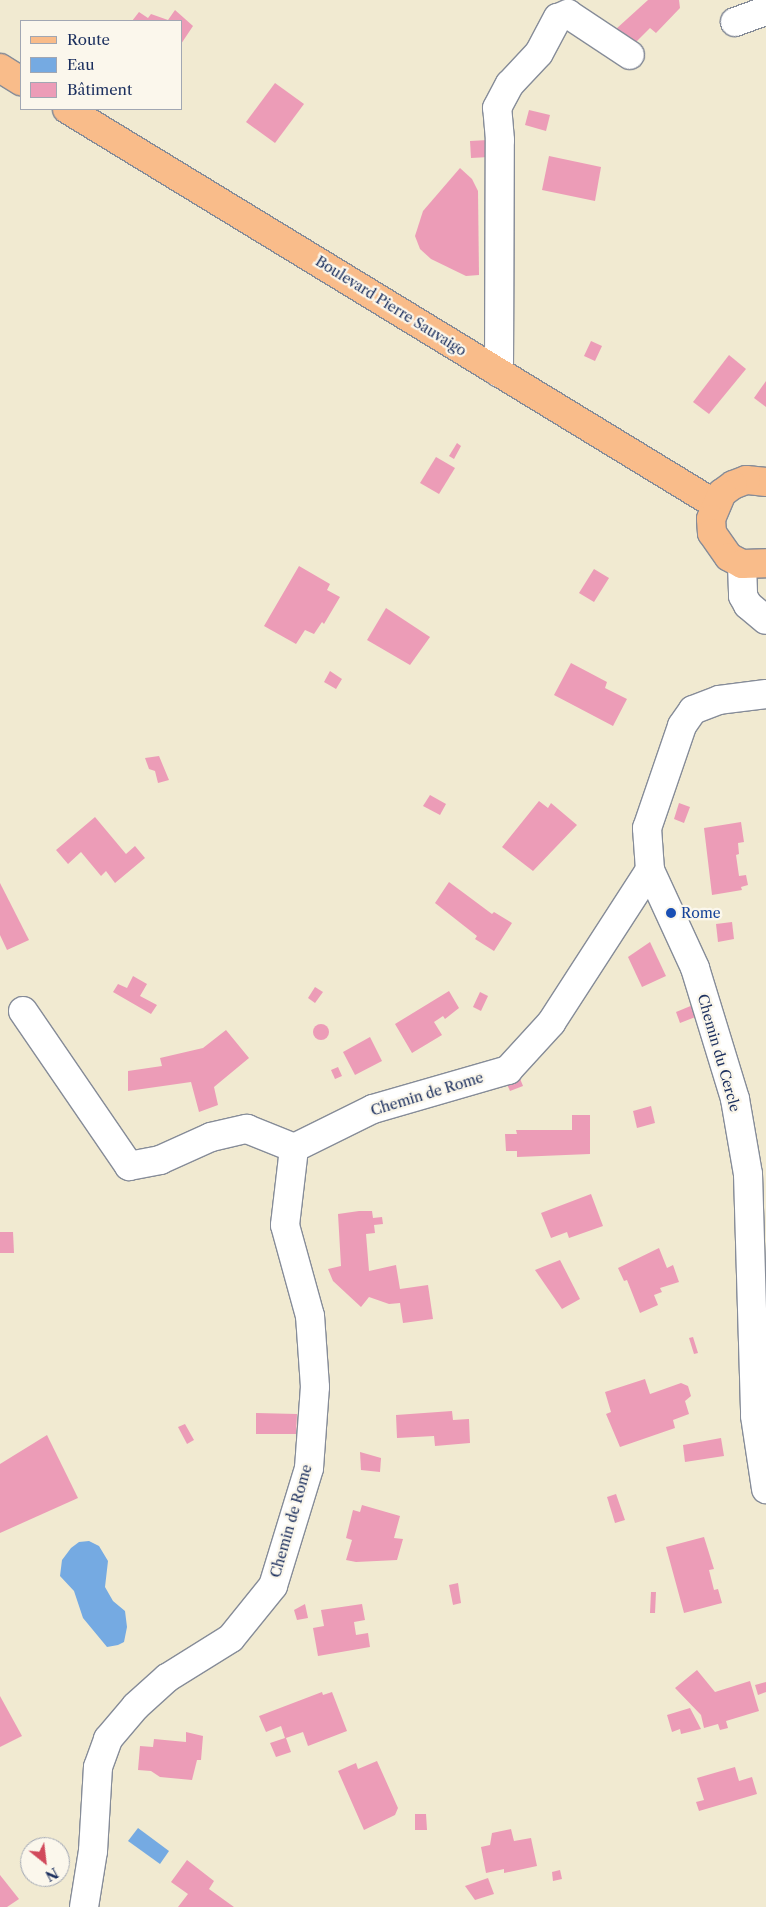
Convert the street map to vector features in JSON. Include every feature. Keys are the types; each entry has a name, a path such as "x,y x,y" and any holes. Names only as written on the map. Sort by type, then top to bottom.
{"main road":[{"path":"0,68 20,80"},
{"name":"Boulevard Pierre Sauvaigo","path":"69,110 715,504"},
{"path":"754,564 729,558 712,533 711,519 715,504 733,485 746,480 766,482"}],"street":[{"path":"735,22 766,11"},
{"path":"499,373 500,140 497,108 510,84 539,53 558,18 568,14 630,55"},
{"path":"754,564 743,596 751,609 766,620"},
{"name":"Chemin du Cercle","path":"766,694 719,700 693,710 682,726 646,828 650,870 695,968 735,1099 748,1174 755,1416 766,1489"},
{"name":"Chemin de Rome","path":"84,1907 93,1851 98,1768 108,1740 136,1706 167,1678 230,1638 272,1586 309,1468 315,1388 310,1316 286,1225 294,1148 373,1109 508,1070 551,1023 650,870"},
{"path":"23,1011 129,1166 160,1160 211,1137 247,1129 294,1148"}],"water":[{"path":"89,1541 99,1546 108,1561 105,1587 113,1601 125,1611 127,1627 124,1642 118,1645 107,1647 83,1618 74,1591 60,1576 62,1560 71,1548 79,1542"},
{"path":"138,1828 169,1851 160,1864 128,1841"}],"building":[{"path":"648,0 679,0 680,8 656,33 650,28 633,45 616,29"},
{"path":"175,10 193,26 182,42 182,20 168,20"},
{"path":"139,12 148,18 151,14 168,20 133,20"},
{"path":"275,83 304,104 275,143 246,122"},
{"path":"529,110 550,115 546,131 525,125"},
{"path":"488,140 489,157 471,158 470,141"},
{"path":"549,156 601,167 595,201 542,190"},
{"path":"460,168 472,179 478,191 479,275 466,276 431,259 420,249 415,236 423,211"},
{"path":"591,341 602,346 595,361 584,356"},
{"path":"729,355 746,369 709,414 693,402"},
{"path":"766,381 766,407 754,398"},
{"path":"457,443 461,446 454,459 449,456"},
{"path":"436,457 455,468 439,494 420,483"},
{"path":"299,566 330,584 327,590 340,597 324,624 322,622 314,634 305,630 296,644 264,626"},
{"path":"594,569 609,578 594,602 579,593"},
{"path":"386,608 430,637 410,665 367,640"},
{"path":"571,663 607,682 605,688 627,699 613,726 554,695"},
{"path":"330,671 342,679 336,689 324,682"},
{"path":"159,756 169,780 158,783 155,771 149,769 145,758"},
{"path":"430,795 446,804 440,815 423,806"},
{"path":"539,801 548,808 551,803 577,825 533,871 502,847"},
{"path":"679,803 690,807 684,823 674,819"},
{"path":"95,817 126,854 135,846 145,858 115,883 106,871 101,876 81,852 68,864 56,850"},
{"path":"741,822 744,842 738,843 739,854 736,855 739,876 746,875 748,885 741,887 742,890 712,895 704,828"},
{"path":"449,882 492,914 494,912 512,923 494,951 475,939 477,936 435,903"},
{"path":"0,883 29,940 7,950 0,935"},
{"path":"732,922 734,939 718,942 716,924"},
{"path":"650,942 666,976 642,987 628,957"},
{"path":"133,976 147,984 140,996 157,1005 151,1014 113,992 118,984 127,988"},
{"path":"315,987 323,992 315,1003 308,998"},
{"path":"449,991 459,1008 445,1019 443,1016 434,1022 442,1035 412,1053 395,1024"},
{"path":"480,992 488,996 481,1011 473,1007"},
{"path":"693,1005 698,1016 680,1023 676,1012"},
{"path":"321,1024 329,1032 321,1040 313,1032"},
{"path":"226,1030 249,1058 214,1087 218,1105 199,1112 191,1082 128,1091 128,1071 162,1066 160,1058 203,1048"},
{"path":"370,1037 382,1061 355,1075 343,1052"},
{"path":"338,1067 342,1076 335,1079 331,1070"},
{"path":"519,1076 523,1086 510,1091 506,1082"},
{"path":"651,1106 655,1123 637,1128 633,1111"},
{"path":"572,1115 590,1115 590,1154 517,1157 517,1151 506,1151 505,1134 517,1134 516,1130 572,1130"},
{"path":"591,1194 603,1226 569,1238 567,1232 551,1238 541,1213"},
{"path":"372,1211 373,1218 382,1217 383,1224 374,1225 375,1233 366,1234 369,1271 396,1265 400,1289 428,1285 433,1319 403,1323 400,1303 389,1304 369,1297 361,1307 333,1281 328,1269 341,1266 338,1214"},
{"path":"0,1232 13,1232 14,1253 0,1253"},
{"path":"659,1248 667,1268 673,1265 679,1282 660,1288 662,1292 654,1295 658,1305 640,1313 627,1280 624,1281 618,1268"},
{"path":"560,1260 580,1299 562,1309 535,1270"},
{"path":"693,1337 698,1353 694,1354 689,1338"},
{"path":"645,1379 650,1394 681,1383 688,1386 691,1396 685,1401 689,1414 673,1420 675,1428 620,1447 606,1414 611,1412 605,1392"},
{"path":"452,1411 453,1420 469,1419 470,1443 435,1446 434,1436 397,1438 396,1415"},
{"path":"256,1413 297,1414 296,1434 256,1434"},
{"path":"185,1424 194,1440 187,1444 178,1427"},
{"path":"47,1435 78,1498 0,1533 0,1464"},
{"path":"721,1438 724,1456 685,1462 683,1445"},
{"path":"360,1452 381,1458 380,1472 361,1470"},
{"path":"616,1494 625,1520 615,1523 607,1497"},
{"path":"362,1505 400,1516 394,1538 403,1539 397,1560 356,1562 346,1560 352,1540 346,1538 353,1510 360,1512"},
{"path":"704,1537 714,1569 709,1570 714,1590 718,1589 722,1603 684,1613 666,1547"},
{"path":"458,1583 461,1603 453,1605 449,1585"},
{"path":"651,1592 656,1592 655,1613 650,1613"},
{"path":"305,1604 308,1618 297,1620 294,1610"},
{"path":"362,1604 365,1620 354,1622 356,1635 368,1633 370,1647 318,1656 313,1628 324,1626 321,1610"},
{"path":"697,1670 715,1692 750,1681 759,1711 726,1721 728,1728 720,1730 718,1724 704,1728 701,1715 675,1688"},
{"path":"766,1682 766,1692 758,1695 755,1685"},
{"path":"322,1692 323,1695 332,1692 347,1731 308,1746 303,1732 286,1738 291,1752 276,1757 270,1743 285,1738 281,1726 266,1732 259,1716"},
{"path":"0,1696 22,1736 0,1747"},
{"path":"690,1708 701,1729 681,1734 680,1729 672,1732 667,1715"},
{"path":"186,1732 203,1736 201,1760 197,1760 192,1780 160,1777 151,1771 138,1770 140,1746 153,1747 154,1739 186,1742"},
{"path":"377,1761 398,1808 395,1815 364,1830 338,1771 356,1763 358,1769"},
{"path":"735,1767 739,1781 752,1777 757,1794 699,1811 696,1802 704,1800 697,1778"},
{"path":"415,1814 426,1814 427,1830 415,1830"},
{"path":"511,1829 514,1841 531,1838 537,1866 504,1873 504,1869 486,1873 481,1847 490,1845 492,1833"},
{"path":"187,1860 214,1881 209,1889 234,1907 178,1907 188,1894 171,1882"},
{"path":"560,1870 562,1879 553,1881 552,1872"},
{"path":"0,1875 19,1899 7,1907 0,1907"},
{"path":"488,1878 494,1894 475,1900 465,1886"}],"place":[{"name":"Rome","path":"671,913"}]}
